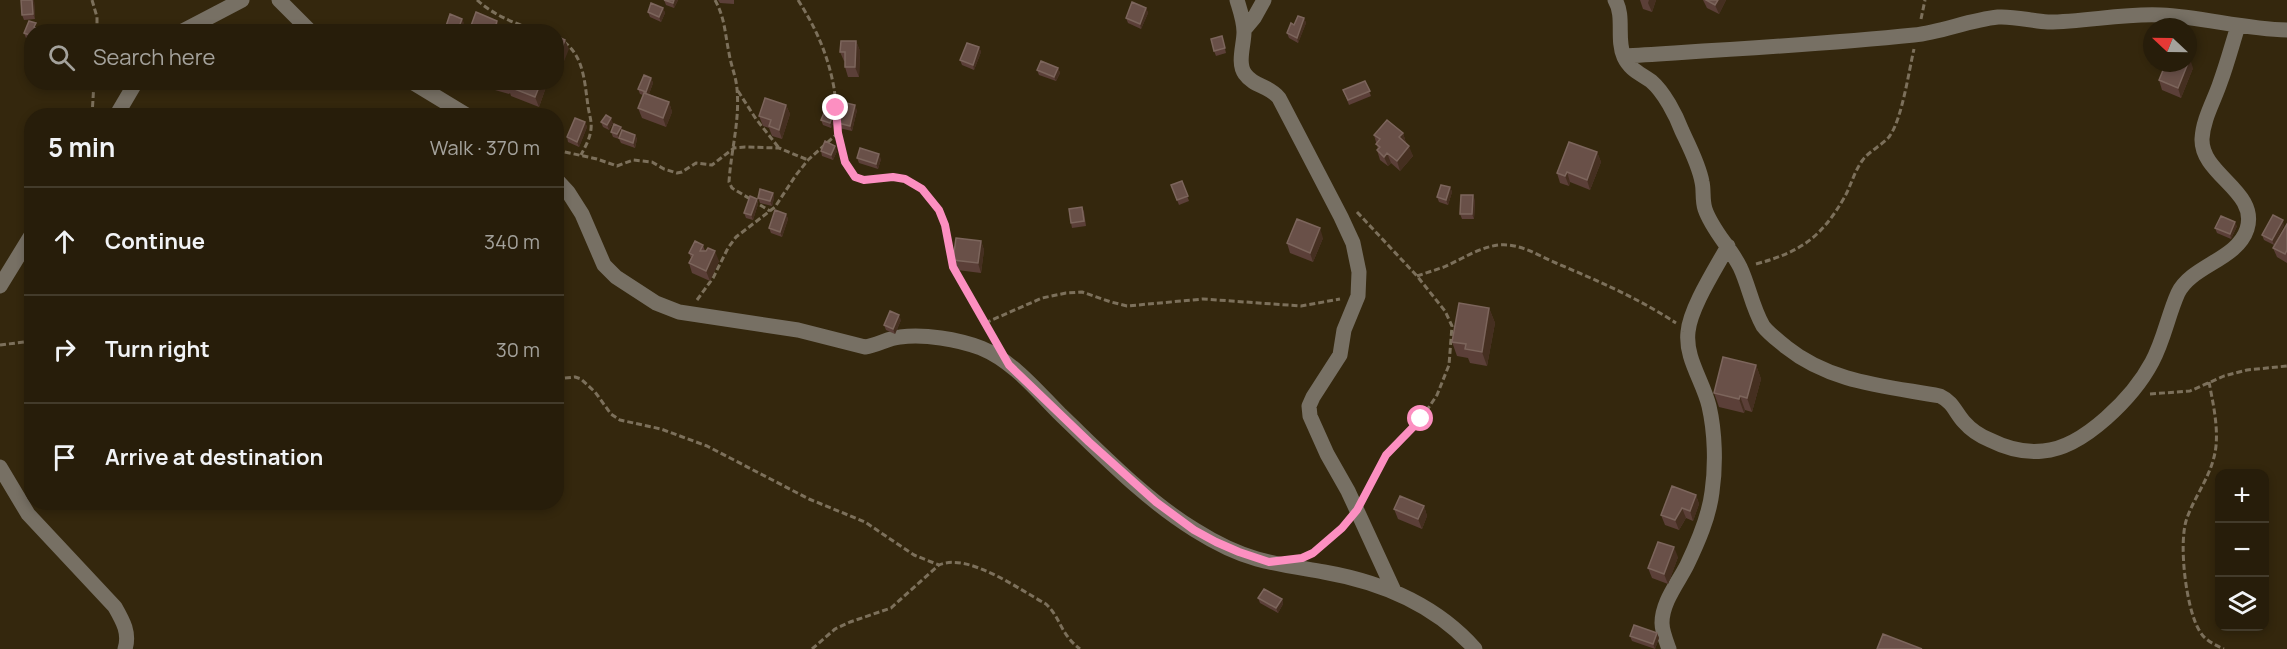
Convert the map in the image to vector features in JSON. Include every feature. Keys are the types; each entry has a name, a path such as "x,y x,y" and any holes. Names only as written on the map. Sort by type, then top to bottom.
{"street":[{"path":"196,24 242,0"},
{"path":"279,0 303,24"},
{"path":"1237,0 1244,30 1243,71 1254,83 1272,90 1279,98 1341,217 1358,258 1358,296 1344,330 1340,355 1319,386 1309,406 1310,416 1394,591"},
{"path":"1244,30 1264,0"},
{"path":"1615,0 1620,12 1620,42 1624,56 1632,70 1652,82 1682,129 1702,181 1704,207 1713,226 1741,269 1754,308 1764,328 1800,358 1843,377 1948,399 1963,421 1976,433 2016,450 2044,452 2075,441 2108,418 2131,394 2152,361 2179,291 2187,281 2239,242 2247,230 2249,213 2241,197 2208,158 2202,141 2205,121 2238,26"},
{"path":"1624,56 1781,47 1917,35 2000,17 2045,22 2077,21 2117,8 2238,26 2287,30"},
{"path":"121,108 131,90"},
{"path":"425,90 455,108"},
{"path":"564,188 582,213 604,265 616,277 656,303 688,314 798,330 866,347 876,346 898,337 938,338 981,348 1009,365 1156,502 1194,530 1257,559 1359,579 1394,591 1412,600 1460,632 1475,649"},
{"path":"1669,649 1662,624 1664,608 1687,565 1704,526 1712,493 1714,470 1709,406 1692,361 1688,331 1700,298 1728,246"},
{"path":"0,286 24,247"},
{"path":"0,467 24,507"},
{"path":"26,510 115,607 126,625 125,649"}],"path":[{"path":"93,0 97,24"},
{"path":"477,0 499,16 520,24"},
{"path":"715,0 725,23 737,89 737,122 729,176 730,185 770,211"},
{"path":"798,0 815,27 827,56 838,133 845,162 855,177 864,180 893,177 905,179 922,189 939,210 945,225 953,267 1009,365"},
{"path":"1741,269 1785,256 1809,243 1826,227 1845,196 1862,161 1872,149 1888,137 1895,125 1917,35"},
{"path":"564,41 573,49 584,73 592,126 590,137 581,155"},
{"path":"737,89 756,119 779,147"},
{"path":"92,108 94,90"},
{"path":"688,314 713,278 723,256 736,237 770,211 808,160 838,133"},
{"path":"564,152 616,166 633,160 652,162 677,173 696,163 712,165 734,148 779,147 808,160"},
{"path":"1307,555 1327,542 1357,510 1386,455 1430,408 1444,382 1449,364 1452,326 1445,311 1417,276 1352,207"},
{"path":"1417,276 1480,250 1510,244 1524,247 1599,280 1651,307 1688,331"},
{"path":"985,323 1042,298 1066,293 1082,292 1127,306 1203,299 1301,306 1358,296"},
{"path":"0,345 24,342"},
{"path":"2131,394 2190,391 2224,376 2247,370 2287,366"},
{"path":"564,378 581,379 595,392 611,414 628,424 661,429 707,446 809,499 866,522 914,555 939,565"},
{"path":"2209,382 2215,414 2216,447 2208,477 2187,518 2182,536 2188,590 2194,618 2200,632 2212,643 2224,649"},
{"path":"812,649 835,629 891,608 939,565 947,561 966,564 985,571 1046,604 1063,633 1080,649"}],"building":[{"path":"21,0 32,0 33,14 22,15"},
{"path":"1706,0 1718,0 1715,5"},
{"path":"1132,2 1146,8 1140,24 1126,18"},
{"path":"651,3 663,8 659,17 648,12"},
{"path":"476,12 497,21 496,24 472,24"},
{"path":"450,14 462,19 460,24 447,24"},
{"path":"1298,16 1304,18 1297,38 1287,33 1291,23 1294,25"},
{"path":"1222,36 1225,48 1214,51 1211,39"},
{"path":"841,41 856,41 855,67 845,67 845,52 840,52"},
{"path":"967,43 979,47 973,65 960,60"},
{"path":"1041,61 1058,68 1054,77 1037,70"},
{"path":"2162,72 2184,72 2178,88 2159,80"},
{"path":"644,75 651,78 646,92 638,89"},
{"path":"1365,81 1370,91 1348,100 1343,90"},
{"path":"517,90 538,90 535,97"},
{"path":"644,93 669,102 663,118 638,108"},
{"path":"765,98 786,105 779,130 769,126 771,120 759,116"},
{"path":"842,102 855,105 850,126 838,123"},
{"path":"826,108 834,111 830,123 821,120"},
{"path":"606,115 611,118 607,125 601,122"},
{"path":"575,118 585,122 577,142 567,137"},
{"path":"1387,120 1403,133 1399,137 1409,146 1397,161 1387,153 1384,157 1377,150 1380,147 1376,144 1380,139 1374,135"},
{"path":"614,124 621,127 617,134 611,132"},
{"path":"622,130 635,135 633,143 619,138"},
{"path":"825,141 835,146 831,155 821,151"},
{"path":"1569,142 1597,152 1587,180 1567,172 1565,176 1557,173"},
{"path":"860,148 879,154 876,164 857,158"},
{"path":"1182,181 1188,196 1177,200 1171,185"},
{"path":"1441,185 1450,187 1446,200 1437,197"},
{"path":"760,189 773,193 770,201 758,198"},
{"path":"1461,195 1473,195 1472,214 1460,214"},
{"path":"750,196 757,199 751,215 744,213"},
{"path":"1082,207 1084,221 1071,223 1069,209"},
{"path":"775,210 786,214 780,232 769,228"},
{"path":"2273,215 2283,220 2272,240 2262,235"},
{"path":"2221,216 2235,222 2230,234 2215,228"},
{"path":"1297,219 1320,228 1310,253 1287,243"},
{"path":"2287,224 2287,250 2285,254 2273,248"},
{"path":"956,238 981,241 978,263 953,260"},
{"path":"695,241 703,245 700,251 706,251 708,248 715,251 706,271 689,263 693,255 689,253"},
{"path":"1459,303 1489,308 1482,352 1465,349 1466,344 1452,342"},
{"path":"890,311 899,315 893,329 884,325"},
{"path":"1723,357 1756,365 1747,398 1740,396 1739,399 1714,393"},
{"path":"1672,486 1696,495 1690,511 1682,508 1675,520 1661,515"},
{"path":"1400,496 1424,506 1418,519 1394,509"},
{"path":"1658,542 1674,547 1664,574 1648,568"},
{"path":"1264,589 1282,599 1276,608 1258,598"},
{"path":"1634,625 1657,633 1653,644 1630,636"},
{"path":"1883,634 1922,649 1877,649"}],"route":[{"path":"836,108 838,133 845,162 855,177 864,180 893,177 905,179 922,189 939,210 945,225 953,267 1009,365 1156,502 1194,530 1216,542 1269,562 1302,558 1313,553 1342,528 1357,510 1386,455 1421,419"}]}
